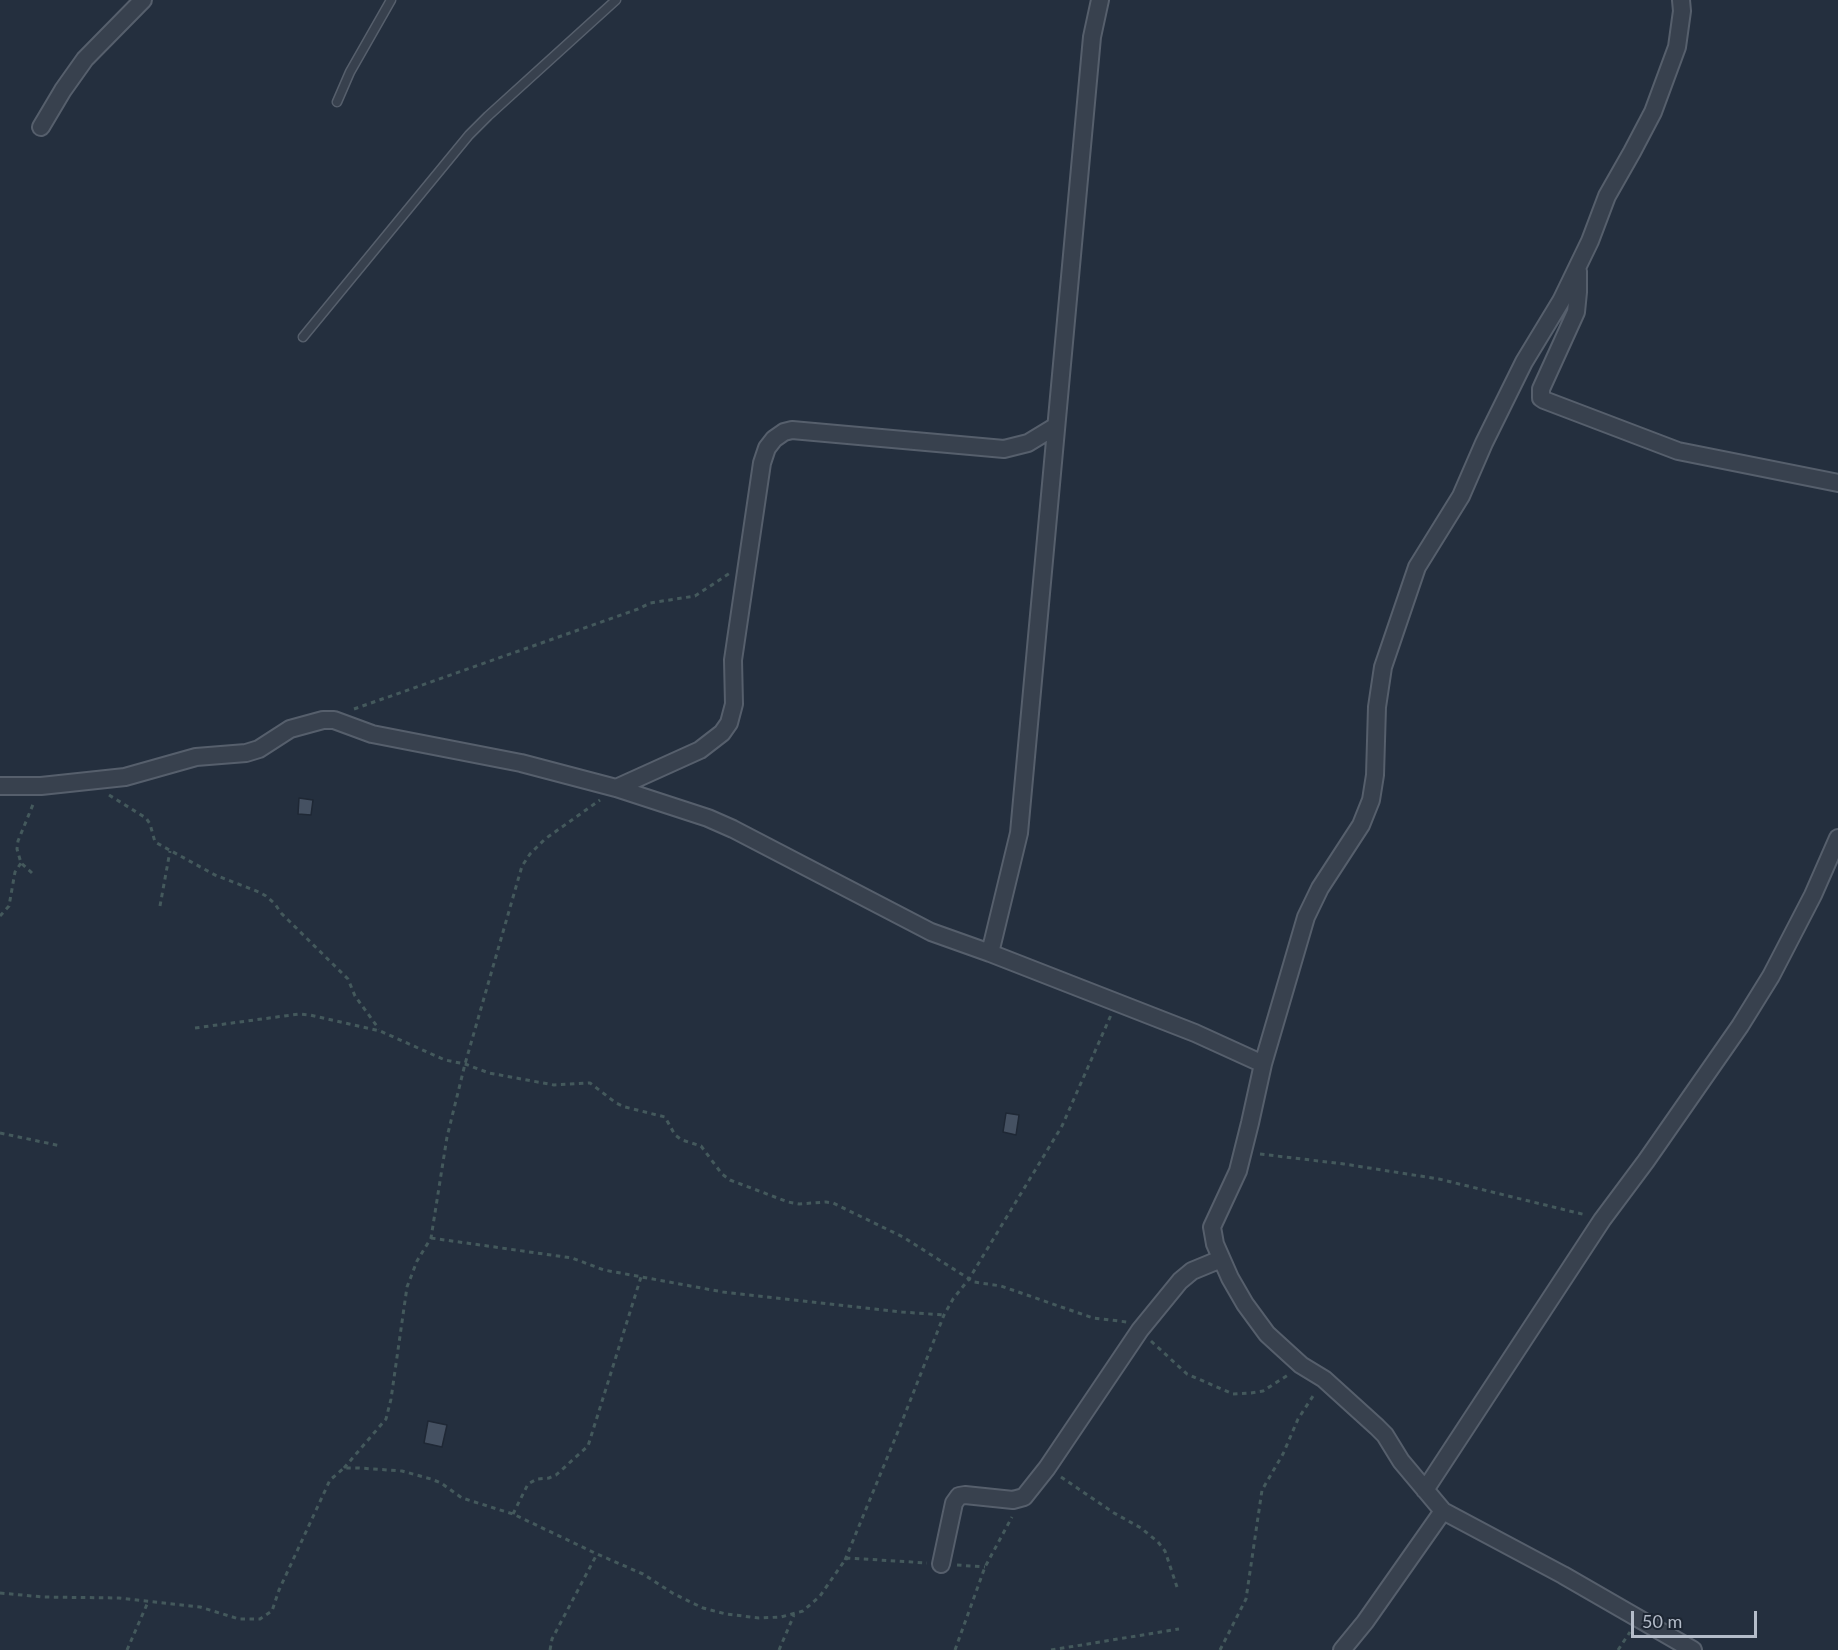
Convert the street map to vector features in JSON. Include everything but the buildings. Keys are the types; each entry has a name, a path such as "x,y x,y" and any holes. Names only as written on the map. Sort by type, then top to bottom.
{"street":[{"path":"41,126 85,59 143,0"},
{"path":"990,953 1019,833 1092,37 1100,0"},
{"path":"1681,0 1682,11 1677,47 1648,122 1607,196 1590,241 1561,301 1524,362 1461,496 1417,567 1383,667 1377,707 1375,775 1371,800 1361,825 1320,888 1306,917 1263,1064 1238,1171 1212,1227 1221,1259 1245,1304 1267,1334 1302,1365 1324,1379 1377,1427 1443,1511 1563,1575 1693,1650"},
{"path":"1577,267 1576,312 1541,389 1541,398 1677,451 1838,483"},
{"path":"616,788 700,750 722,732 729,723 734,704 733,660 762,463 767,448 774,439 792,430 1004,449 1028,443 1056,426"},
{"path":"0,786 41,786 125,777 196,757 253,752 290,729 323,720 340,721 363,731 386,737 521,763 616,788 708,818 931,932 1195,1033 1263,1064"},
{"path":"1425,1490 1602,1220 1740,1026 1776,966 1813,895 1838,838"},
{"path":"941,1564 954,1503 959,1496 1013,1500 1024,1497 1047,1468 1142,1327 1188,1273 1221,1259"},
{"path":"1342,1650 1365,1622 1443,1511"}],"lane":[{"path":"337,102 391,0"},
{"path":"303,337 474,130 616,0"}],"path":[{"path":"323,720 650,603 695,596 748,560"},
{"path":"85,781 146,818 155,842 214,875 259,891 266,896 348,979 355,996 380,1031"},
{"path":"32,873 21,863 17,849 41,786"},
{"path":"0,1593 43,1597 119,1598 200,1607 239,1619 261,1619 272,1611 279,1590 330,1480 344,1468 386,1419 407,1287 417,1261 431,1238 447,1137 465,1064 522,866 544,839 616,788"},
{"path":"160,906 170,851"},
{"path":"0,916 9,906 15,872 21,863"},
{"path":"344,1468 380,1469 417,1474 441,1483 462,1498 513,1514 643,1574 674,1594 703,1608 726,1614 759,1618 794,1615 803,1611 813,1604 830,1584 845,1560 944,1315 969,1279 1062,1126 1116,1003"},
{"path":"195,1028 299,1014 320,1016 380,1031 445,1060 465,1064 489,1073 554,1085 590,1083 625,1107 665,1117 675,1135 682,1140 701,1146 722,1174 730,1180 788,1202 833,1203 903,1237 974,1282 1001,1286 1093,1318 1142,1327 1187,1374 1233,1394 1263,1391 1302,1365"},
{"path":"0,1133 61,1146"},
{"path":"1243,1152 1344,1164 1439,1179 1602,1220"},
{"path":"431,1238 572,1258 604,1270 723,1292 944,1315"},
{"path":"513,1514 528,1484 537,1479 549,1479 556,1475 588,1446 641,1277"},
{"path":"1220,1650 1246,1599 1262,1490 1283,1454 1298,1419 1324,1379"},
{"path":"1047,1468 1114,1513 1141,1528 1158,1542 1165,1551 1177,1587"},
{"path":"955,1650 985,1567 1024,1497"},
{"path":"550,1650 552,1639 597,1554"},
{"path":"845,1560 864,1558 985,1567"},
{"path":"127,1650 148,1602"},
{"path":"778,1650 794,1615"},
{"path":"1618,1650 1639,1618"},
{"path":"1052,1650 1179,1629"}]}
